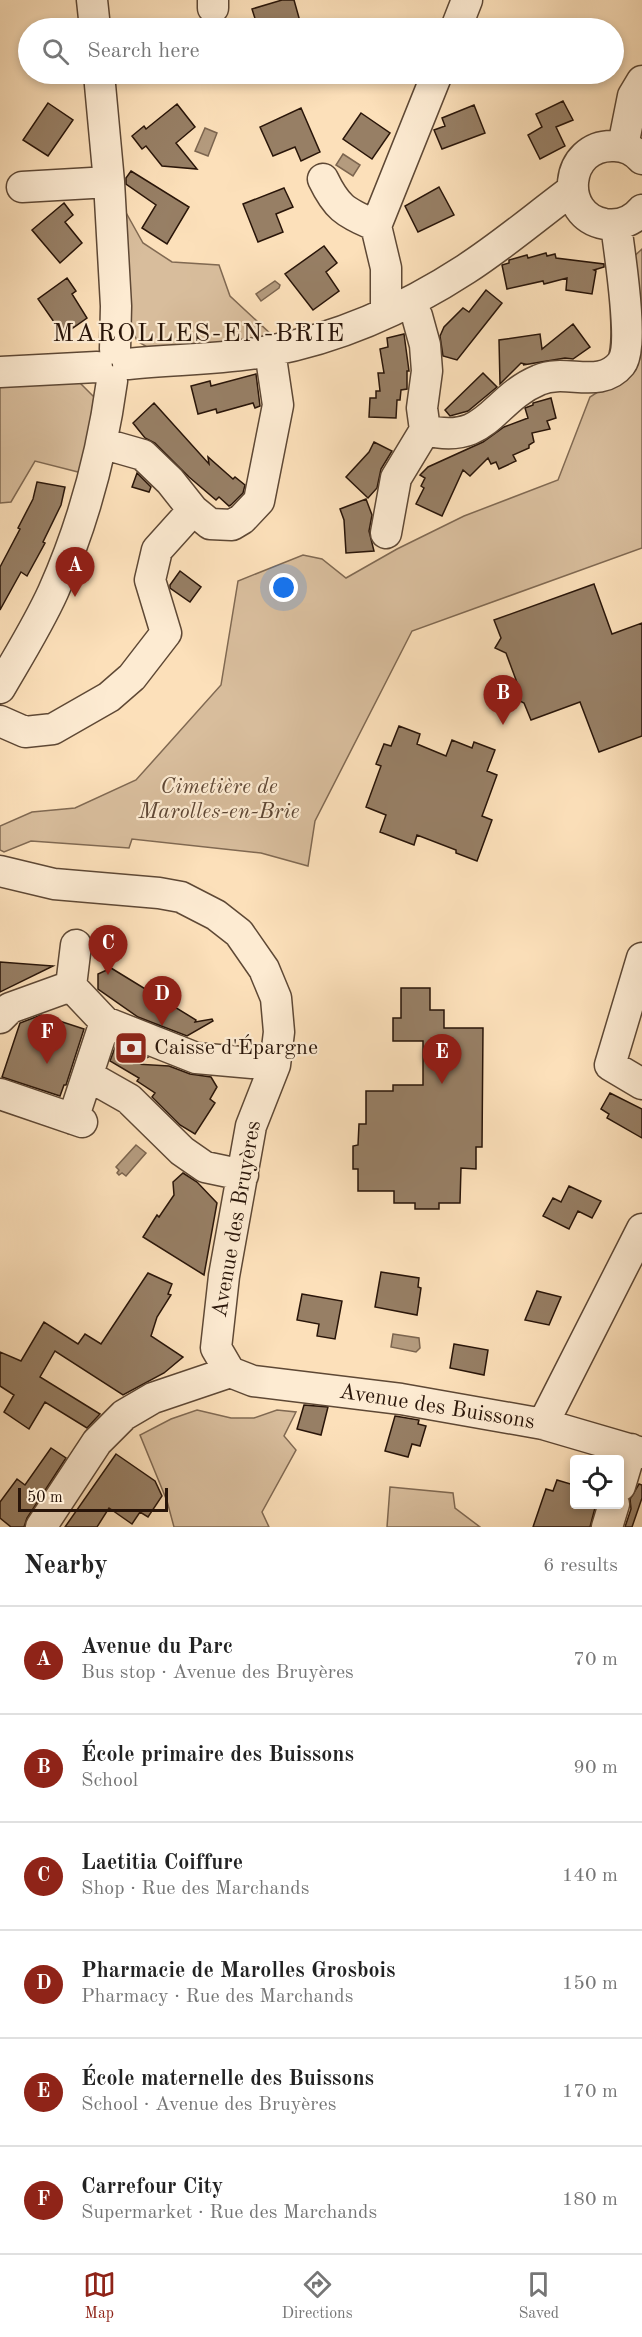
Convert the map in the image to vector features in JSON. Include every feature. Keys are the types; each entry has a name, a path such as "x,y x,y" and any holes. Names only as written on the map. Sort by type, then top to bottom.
{"street":[{"path":"92,0 94,18"},
{"path":"460,18 467,0"},
{"path":"642,81 633,96 633,153 603,146 584,156 574,172 572,190 578,206 590,218 603,224 616,225 630,221 642,210"},
{"path":"0,688 56,585 84,513 101,443 113,365 116,306 109,182 100,84"},
{"path":"397,308 376,226 433,84"},
{"path":"323,179 333,200 347,213 376,226"},
{"path":"22,187 109,182"},
{"path":"0,372 232,356 270,351 352,328 397,308 468,267 572,190"},
{"path":"425,430 444,435 464,433 479,426 521,391 540,379 561,375 590,379 606,376 622,363 628,341 616,225"},
{"path":"386,533 396,478 425,430 422,408 427,371 425,345 417,316 397,308"},
{"path":"101,443 143,455 170,481 192,510 210,524 232,525 242,519 259,501 278,405 270,351"},
{"path":"0,721 25,732 52,729 109,697 132,677 166,633 150,580 158,550 192,510"},
{"name":"Avenue des Bruyères","path":"0,872 54,884 181,897 216,915 239,933 264,969 276,998 279,1032 275,1065 251,1126 224,1276 216,1348 230,1372"},
{"path":"71,986 76,945"},
{"path":"642,958 610,1065 642,1084"},
{"path":"0,1018 10,1008 71,986"},
{"path":"71,986 105,1022 196,1058 252,1063"},
{"path":"0,1094 77,1120 105,1022"},
{"path":"99,1082 129,1099 182,1151 205,1167 243,1175"},
{"path":"543,1424 642,1229"},
{"path":"41,1527 98,1442 124,1415 153,1398 230,1372"},
{"name":"Avenue des Buissons","path":"230,1372 253,1381 401,1399 543,1424 637,1451"},
{"path":"624,1478 637,1451"},
{"path":"607,1527 612,1509"}],"green space":[{"path":"124,209 143,243 172,262 219,265 230,296 274,337 152,350 137,341 130,324"},
{"name":"Cimetière de Marolles-en-Brie","path":"642,249 642,548 412,631 315,821 308,866 261,853 132,839 129,848 31,841 4,852 0,850 0,826 32,812 75,808 136,780 221,685 238,581 303,555 322,559 346,578 397,549 464,516 558,480 590,397 616,380 629,261"},
{"path":"73,376 94,397 82,473 35,461 11,502 0,503 0,382"},
{"path":"197,1410 231,1418 254,1418 277,1410 296,1412 284,1436 296,1450 262,1512 269,1527 174,1527 167,1501 140,1435 171,1419"},
{"path":"390,1487 453,1493 455,1508 480,1527 387,1527"}],"shaded area":[{"path":"205,128 217,133 208,156 195,151"},
{"path":"343,154 360,165 353,176 336,165"},
{"path":"275,281 280,285 279,288 261,301 256,294"},
{"path":"136,1145 146,1153 126,1176 122,1173 119,1175 116,1167"},
{"path":"393,1334 419,1338 420,1348 416,1352 391,1347"}],"building":[{"path":"282,0 294,0 299,18 255,18 252,9"},
{"path":"563,101 573,120 556,127 565,146 540,159 528,135 542,127 536,114"},
{"path":"48,103 73,120 48,156 23,140"},
{"path":"177,104 195,127 176,143 197,169 162,166 146,146 142,149 132,136 144,126 146,129"},
{"path":"474,105 485,133 442,149 434,130 445,126 442,118"},
{"path":"301,108 320,152 301,161 295,147 273,156 260,127"},
{"path":"361,113 390,133 372,159 343,139"},
{"path":"131,171 189,207 167,244 142,228 156,205 126,184 126,178"},
{"path":"439,187 454,215 418,232 405,206"},
{"path":"284,188 293,207 276,214 283,232 258,242 243,204"},
{"path":"64,203 73,215 65,222 82,243 60,263 32,230"},
{"path":"324,246 337,263 326,272 339,291 313,310 285,274"},
{"path":"546,253 547,256 555,254 556,258 604,264 604,267 594,270 596,271 592,294 566,290 567,278 507,289 502,265 509,263 509,260 527,255 528,258"},
{"path":"67,278 76,291 72,294 87,318 63,335 38,299"},
{"path":"486,290 502,303 457,360 443,356 440,336 444,327 463,308 469,312"},
{"path":"573,324 590,347 573,359 565,358 523,365 525,364 521,363 500,384 499,340 540,334 542,349"},
{"path":"404,334 409,371 407,371 407,389 401,390 400,400 397,400 396,418 369,417 370,398 376,398 376,391 380,391 378,373 384,373 380,349 388,347 387,338"},
{"path":"483,373 497,387 468,411 450,416 445,410"},
{"path":"256,374 260,406 255,408 253,403 217,413 216,409 198,414 191,386 210,381 211,386"},
{"path":"551,398 556,418 547,421 550,429 532,433 534,442 529,445 529,448 513,455 516,461 499,469 496,462 491,464 488,458 470,476 463,470 442,516 416,504 424,488 421,486 425,478 420,475 428,467 483,442 504,427 528,418 525,408"},
{"path":"154,403 209,464 208,457 233,479 235,477 245,485 243,493 231,505 229,506 219,497 216,500 155,443 145,438 133,423"},
{"path":"374,442 392,451 381,469 377,488 368,498 346,477 369,452"},
{"path":"137,473 151,487 149,492 132,487"},
{"path":"37,482 65,487 61,505 43,542 45,543 27,576 21,572 0,610 0,567 20,529 18,528 33,499"},
{"path":"366,499 372,515 369,531 374,551 346,553 344,520 340,509"},
{"path":"180,571 201,587 190,602 170,588"},
{"path":"594,584 612,634 642,623 642,736 599,752 580,702 531,720 524,703 514,698 519,688 506,653 495,648 501,638 494,620"},
{"path":"399,726 420,734 417,744 446,756 452,740 472,748 474,742 495,750 487,771 497,775 482,816 492,820 477,861 417,835 414,845 380,832 386,815 366,807 381,766 376,764 384,744 391,746"},
{"path":"0,962 53,966 0,992"},
{"path":"111,968 196,1020 195,1022 212,1019 213,1021 187,1036 138,1017 98,989 98,974"},
{"path":"401,988 430,988 430,1010 444,1010 444,1028 483,1028 482,1147 476,1147 476,1169 461,1168 460,1203 439,1203 439,1209 415,1209 415,1203 394,1203 394,1191 358,1191 358,1169 353,1169 353,1146 358,1145 359,1124 366,1124 366,1091 393,1091 393,1085 423,1085 423,1041 393,1041 393,1018 401,1018"},
{"path":"41,1015 84,1029 66,1085 60,1096 2,1077 20,1023"},
{"path":"116,1045 148,1057 135,1064 169,1066 190,1074 211,1077 217,1087 210,1099 215,1103 195,1134 180,1125 152,1097 155,1093 137,1081 139,1078 110,1061"},
{"path":"610,1093 642,1109 642,1138 607,1118 609,1114 601,1109"},
{"path":"183,1173 197,1182 217,1203 204,1275 143,1237 157,1215 159,1217 174,1195 173,1182"},
{"path":"569,1186 601,1201 592,1218 578,1211 569,1229 543,1216 553,1198 561,1202"},
{"path":"381,1272 419,1278 418,1287 421,1288 417,1315 375,1307"},
{"path":"148,1273 172,1284 168,1294 171,1295 157,1317 151,1336 183,1357 164,1373 123,1395 55,1351 40,1377 100,1414 87,1428 45,1402 29,1429 4,1412 14,1395 0,1386 0,1352 21,1361 44,1322 78,1344 85,1334 101,1344"},
{"path":"537,1291 561,1297 549,1325 525,1320"},
{"path":"302,1294 342,1301 335,1339 317,1336 319,1324 297,1320"},
{"path":"454,1344 488,1350 484,1375 450,1368"},
{"path":"304,1405 328,1407 321,1435 297,1429"},
{"path":"395,1416 419,1420 418,1424 426,1426 420,1446 412,1444 408,1457 385,1451"},
{"path":"51,1448 66,1458 27,1518 24,1527 11,1527 0,1518 0,1502 17,1479 25,1485"},
{"path":"116,1454 155,1481 162,1496 148,1517 140,1512 132,1524 109,1508 97,1527 65,1527"},
{"path":"557,1480 570,1484 570,1509 595,1509 590,1527 533,1527 546,1489 553,1491"},
{"path":"639,1484 642,1485 642,1498 632,1527 625,1527 631,1509 630,1499"}],"place":[{"name":"Avenue du Parc","path":"75,597"},
{"name":"École primaire des Buissons","path":"503,725"},
{"name":"Laetitia Coiffure","path":"108,975"},
{"name":"Pharmacie de Marolles Grosbois","path":"162,1026"},
{"name":"Caisse d'Épargne","path":"131,1048"},
{"name":"Carrefour City","path":"47,1064"},
{"name":"École maternelle des Buissons","path":"442,1084"}],"district":[{"name":"MAROLLES-EN-BRIE","path":"199,334"}]}
